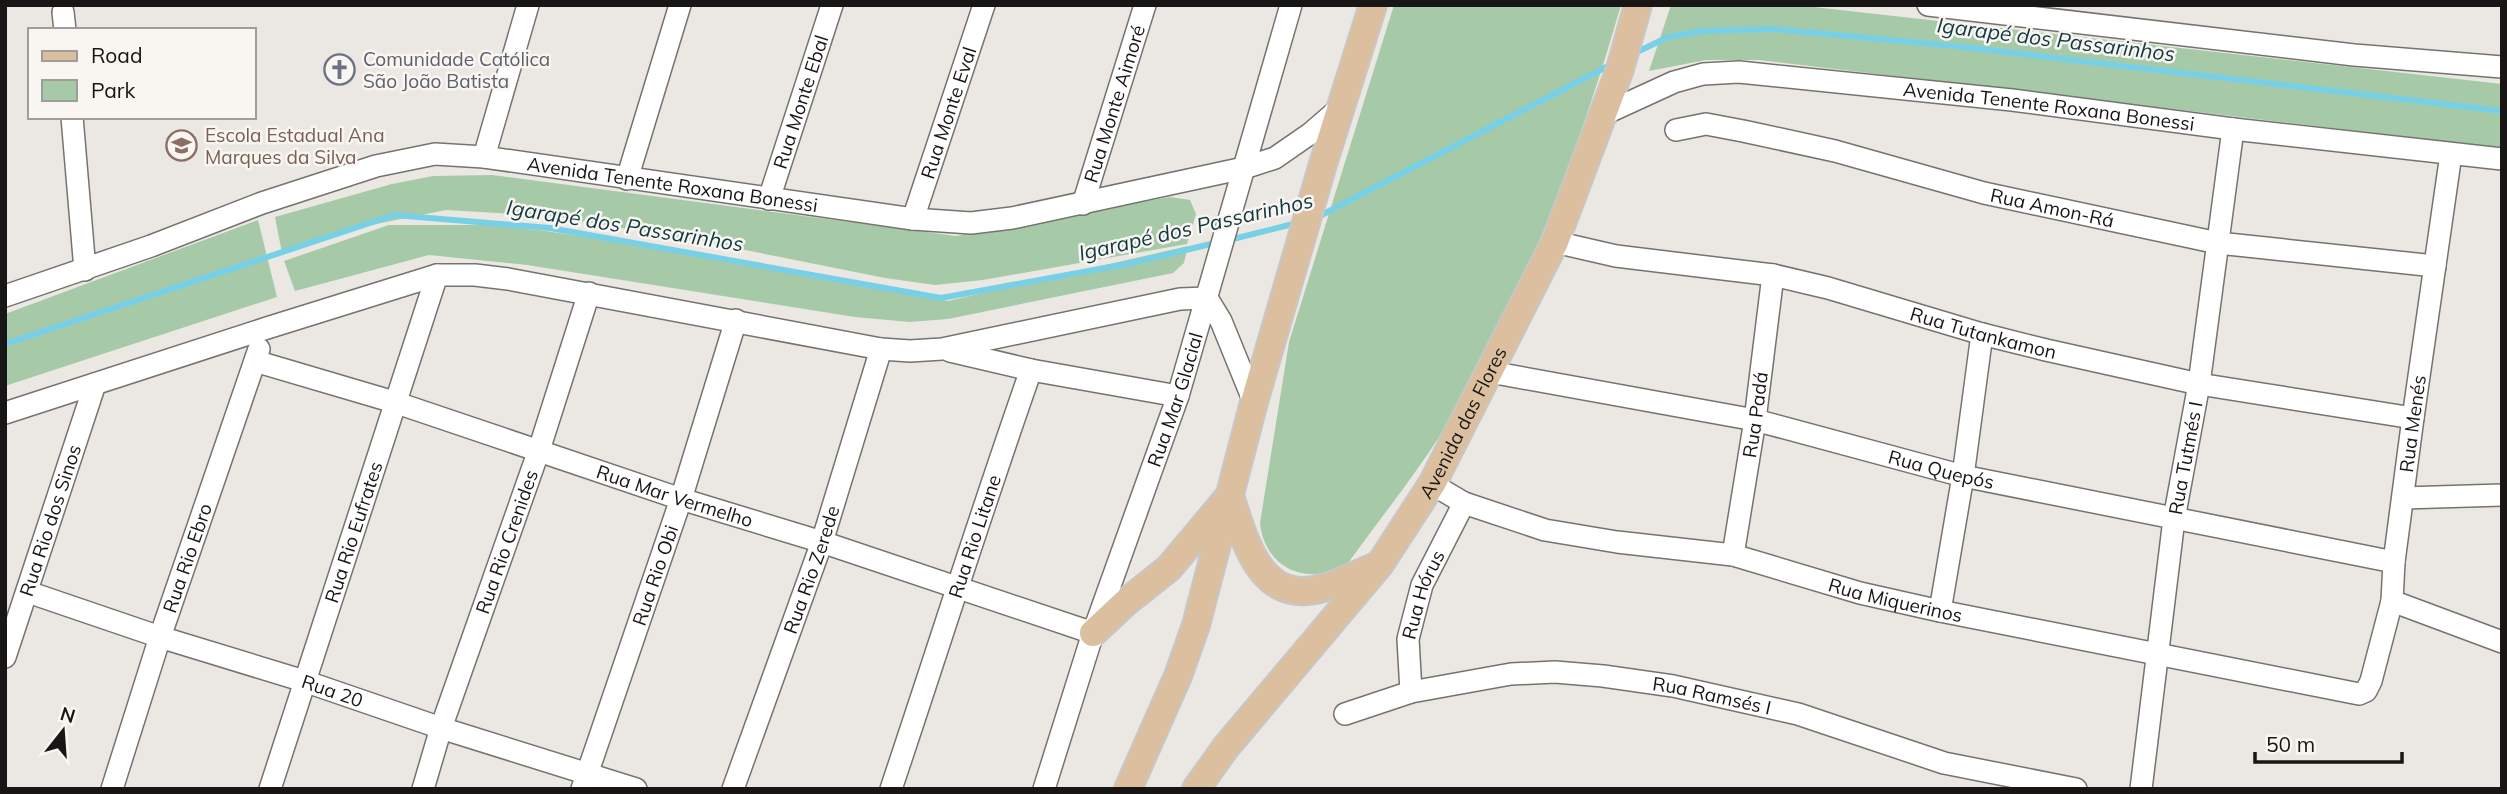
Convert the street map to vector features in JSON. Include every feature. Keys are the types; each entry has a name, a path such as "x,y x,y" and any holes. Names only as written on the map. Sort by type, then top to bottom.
{"main road":[{"path":"1128,789 1178,676 1196,625 1294,261 1373,5"},
{"name":"Avenida das Flores","path":"1196,789 1226,747 1380,564 1432,484 1555,242 1619,69 1638,5"},
{"path":"1093,633 1169,568 1230,496"},
{"path":"1230,496 1248,548 1259,570 1280,586 1303,591 1322,589 1380,564"}],"street":[{"path":"484,157 528,5"},
{"path":"627,179 680,5"},
{"name":"Rua Monte Ebal","path":"769,199 832,5"},
{"name":"Rua Monte Eval","path":"913,219 984,5"},
{"name":"Rua Monte Aimoré","path":"1083,204 1145,5"},
{"name":"Rua Mar Glacial","path":"1044,789 1093,633 1178,396 1291,5"},
{"path":"1928,5 2354,55 2502,67"},
{"name":"Avenida Tenente Roxana Bonessi","path":"1602,115 1674,82 1703,74 1739,72 2012,100 2233,129 2502,159"},
{"name":"Avenida Tenente Roxana Bonessi","path":"5,296 85,270 262,203 376,166 435,154 484,157 913,219 971,223 1083,204 1244,168 1275,158 1311,133 1340,108"},
{"path":"72,119 85,270"},
{"name":"Rua Amon-Rá","path":"1676,130 1706,124 1743,131 1835,151 1984,193 2218,243 2435,266"},
{"name":"Rua Tutmés I","path":"2141,789 2174,519 2199,384 2233,129"},
{"name":"Rua Menés","path":"2366,691 2392,601 2394,562 2413,418 2451,154"},
{"name":"Rua Tutankamon","path":"1555,242 1616,256 1773,275 1828,288 1982,334 2199,384 2413,418"},
{"path":"5,414 437,275 475,275 508,279 881,349 910,351 942,349 1180,299 1207,298 1221,321 1254,402"},
{"name":"Rua Rio Eufrates","path":"270,789 437,275"},
{"name":"Rua Padá","path":"1732,555 1755,420 1773,275"},
{"name":"Rua Rio Crenides","path":"423,789 539,450 589,293"},
{"name":"Rua Rio Obi","path":"584,781 681,499 736,320"},
{"name":"Rua Rio Ebro","path":"112,789 160,637 267,328"},
{"path":"1940,611 1963,476 1982,334"},
{"name":"Rua Rio Zerede","path":"733,789 822,542 881,349"},
{"path":"942,349 1031,370 1178,396"},
{"name":"Rua Mar Vermelho","path":"255,361 394,402 1093,633"},
{"name":"Rua Rio Litane","path":"891,789 959,589 993,477 1031,370"},
{"name":"Rua Quepós","path":"1490,372 1755,420 1963,476 2394,562"},
{"name":"Rua Rio dos Sinos","path":"5,657 95,384"},
{"name":"Rua Miquerinos","path":"1432,484 1464,503 1545,530 1732,555 1860,593 1940,611 2359,694 2366,691"},
{"path":"2403,498 2502,495"},
{"name":"Rua Hórus","path":"1411,692 1408,639 1422,585 1464,503"},
{"name":"Rua 20","path":"28,592 160,637 304,681 442,728 584,781 636,789"},
{"path":"2392,601 2502,642"},
{"name":"Rua Ramsés I","path":"1345,714 1411,692 1511,674 1555,672 1673,686 1798,714 1944,763 2076,789"}],"green space":[{"path":"1394,5 1621,5 1586,116 1546,226 1498,332 1471,383 1441,434 1348,563 1319,574 1305,574 1280,563 1271,553 1260,523 1289,342"},
{"path":"1671,5 1796,5 2502,84 2502,148 1759,60 1706,60 1649,71"},
{"path":"492,175 956,236 1170,197 1190,200 1196,214 1187,244 983,280 935,285 551,216 446,210 371,225 282,253 275,217 392,184 433,176"},
{"path":"258,220 277,297 5,386 5,314"},
{"path":"389,225 491,225 546,231 727,258 948,301 1188,246 1184,263 1173,273 948,319 909,322 855,317 527,265 429,255 295,291 284,261"}],"waterway":[{"name":"Igarapé dos Passarinhos","path":"1631,55 1668,37 1702,31 1773,29 1955,46 2502,111"},
{"name":"Igarapé dos Passarinhos","path":"1314,219 1612,64"},
{"name":"Igarapé dos Passarinhos","path":"5,344 394,215 550,228 941,298 1132,263 1219,242"},
{"name":"Igarapé dos Passarinhos","path":"1229,240 1297,223"}],"place":[{"name":"Comunidade Católica São João Batista","path":"340,70"},
{"name":"Escola Estadual Ana Marques da Silva","path":"182,146"}]}
